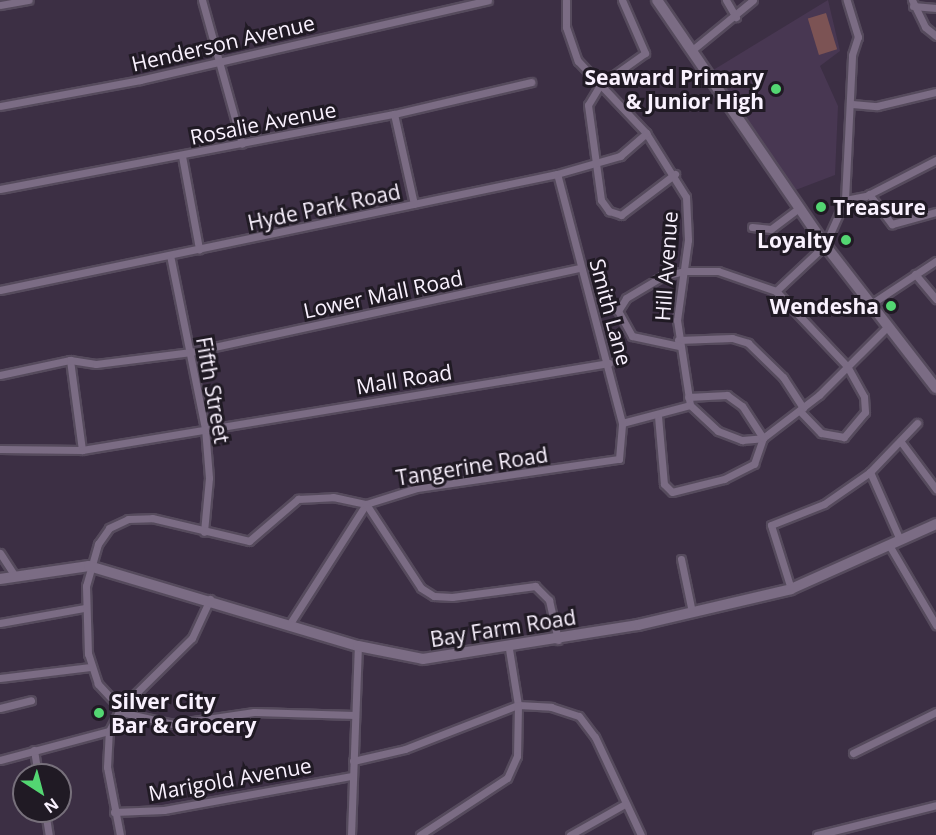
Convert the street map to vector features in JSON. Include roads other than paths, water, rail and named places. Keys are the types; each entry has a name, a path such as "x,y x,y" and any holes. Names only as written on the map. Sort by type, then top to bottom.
{"street":[{"path":"0,5 29,0"},
{"path":"202,0 242,144"},
{"name":"Henderson Avenue","path":"0,106 488,0"},
{"name":"Hill Avenue","path":"566,0 566,27 586,73 646,133 675,174 686,197 679,343 689,401"},
{"path":"622,0 645,53 600,85 586,113 599,162 601,200 609,211 621,215 675,174"},
{"path":"657,0 825,245 936,388"},
{"path":"726,0 736,17"},
{"path":"691,51 736,17 753,0"},
{"path":"776,291 825,245 846,200 852,104 852,54 858,37 846,0"},
{"path":"913,3 936,8"},
{"path":"913,3 936,36"},
{"name":"Rosalie Avenue","path":"0,189 183,156 394,114 531,82"},
{"path":"852,104 877,106 936,92"},
{"path":"394,114 414,204"},
{"name":"Hyde Park Road","path":"0,290 557,174 620,156 646,133"},
{"path":"183,156 200,249"},
{"path":"846,200 868,194 936,160"},
{"name":"Smith Lane","path":"557,174 609,363 622,423 620,459"},
{"path":"868,194 892,224 936,212"},
{"path":"752,227 771,229 799,208"},
{"name":"Fifth Street","path":"170,255 205,428 209,478 204,532"},
{"path":"871,304 936,261"},
{"name":"Lower Mall Road","path":"0,375 70,360 96,364 191,352 581,268"},
{"path":"684,271 718,272 776,291 847,366 864,397 857,426 834,438 801,410 783,377 748,343 732,338 679,343 632,336 618,311 642,286 684,271"},
{"path":"915,274 936,299"},
{"path":"689,401 718,431 742,440 763,438 801,410 888,326"},
{"path":"70,360 82,450"},
{"name":"Mall Road","path":"0,449 82,450 609,363"},
{"path":"622,423 658,416 689,401 727,395 742,406 763,438 760,453 745,471 672,492 664,484 658,416"},
{"path":"791,589 771,525 824,504 870,472 917,423"},
{"path":"901,442 936,489"},
{"name":"Tangerine Road","path":"366,504 417,488 620,459"},
{"path":"870,472 900,540"},
{"path":"355,716 254,712 173,724 136,718 120,709 90,667 84,608 89,566 109,528 128,519 152,518 249,541 298,499 333,497 366,504 421,588 434,596 452,597 534,586 549,600 558,640"},
{"path":"289,625 366,504"},
{"name":"Bay Farm Road","path":"0,579 89,566 210,599 358,646 423,659 509,649 558,640 791,589 936,524"},
{"path":"889,545 936,625"},
{"path":"0,554 15,576"},
{"path":"681,559 692,612"},
{"path":"120,835 114,812 109,731 120,709 192,638 210,599"},
{"path":"0,623 84,608"},
{"path":"351,835 358,646"},
{"path":"420,835 507,778 517,756 518,705 509,649"},
{"path":"0,678 90,667"},
{"path":"0,708 31,700"},
{"path":"353,761 405,749 462,722 518,705 552,707 579,716 595,737 641,835"},
{"path":"853,753 936,712"},
{"path":"0,760 109,731"},
{"path":"34,750 36,763"},
{"name":"Marigold Avenue","path":"114,812 164,810 352,776"},
{"path":"570,835 626,804"},
{"path":"817,835 936,805"}],"place":[{"name":"Seaward Primary & Junior High","path":"776,89"},
{"name":"Treasure","path":"821,207"},
{"name":"Loyalty","path":"846,240"},
{"name":"Wendesha","path":"891,306"},
{"name":"Silver City Bar & Grocery","path":"99,713"}]}
